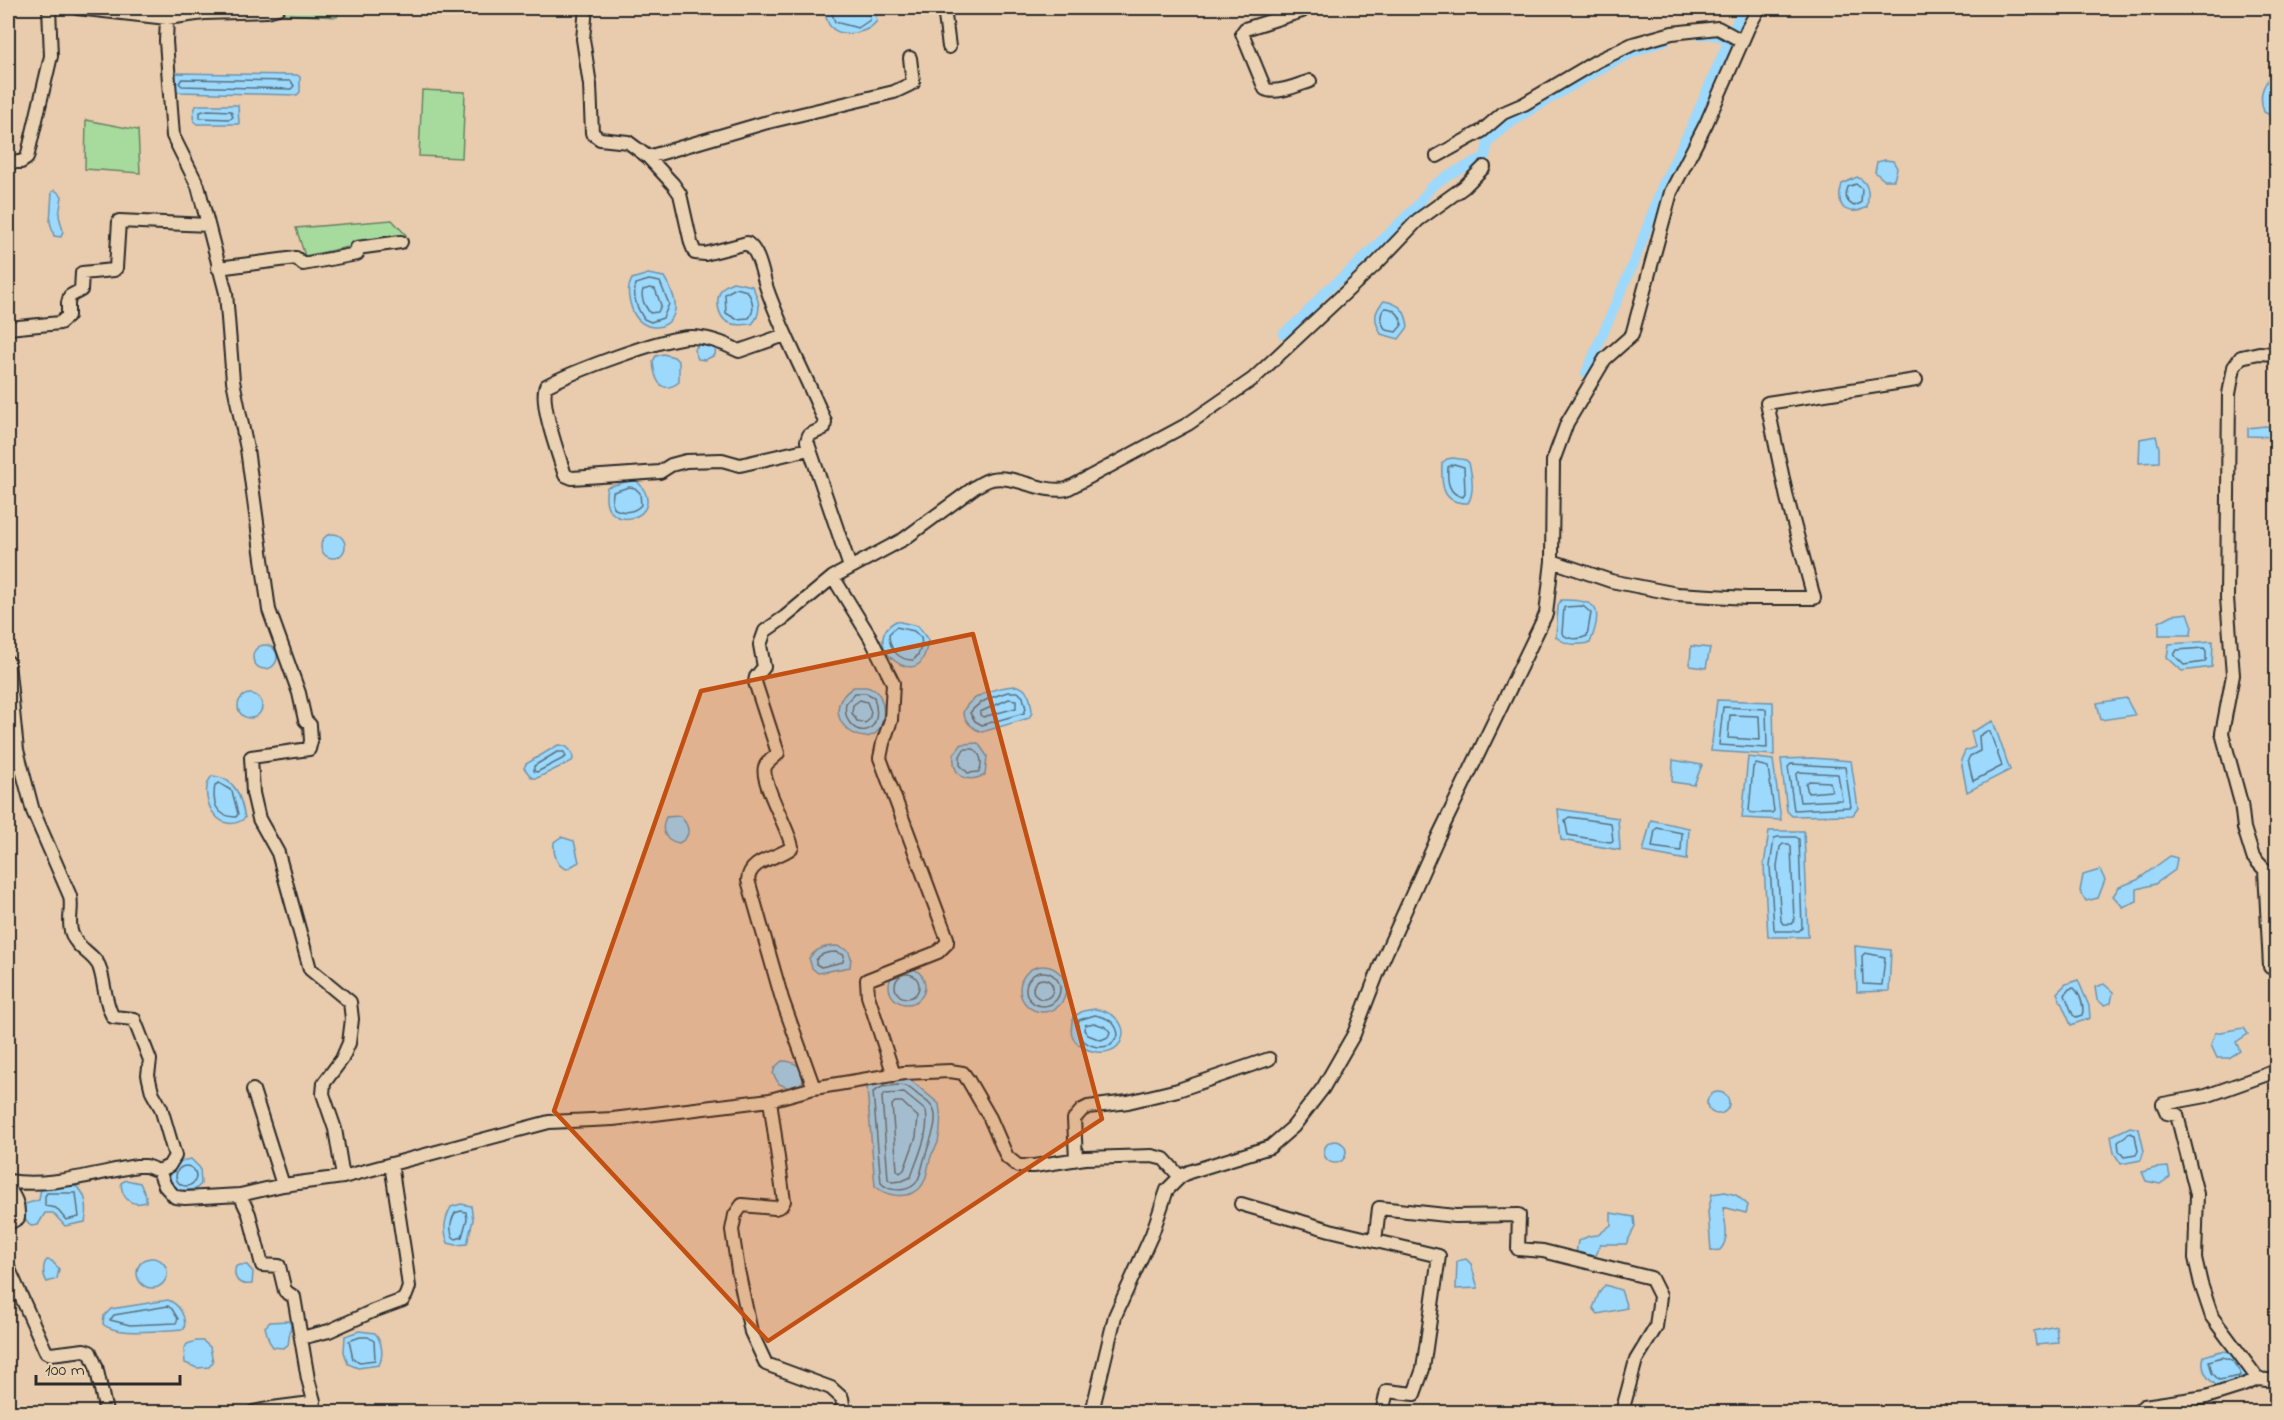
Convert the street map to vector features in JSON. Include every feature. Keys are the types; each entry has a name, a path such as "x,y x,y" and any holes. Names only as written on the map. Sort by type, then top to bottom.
{"street":[{"path":"8,162 21,162 27,158 51,56 49,8"},
{"path":"77,8 170,14 267,11 278,8"},
{"path":"586,8 583,39 590,85 592,134 600,139 628,142 648,157 681,194 695,253 705,254 747,243 756,254 771,301 825,422 824,428 809,435 807,441 850,567"},
{"path":"944,8 949,47"},
{"path":"1304,8 1302,11 1245,29 1242,35 1264,89 1276,91 1310,81"},
{"path":"1092,1413 1115,1316 1152,1234 1167,1190 1177,1173 1270,1147 1293,1127 1323,1088 1354,1034 1381,964 1438,837 1546,614 1552,561 1553,461 1567,423 1605,359 1632,335 1671,192 1706,124 1759,8"},
{"path":"170,14 166,41 173,136 198,186 228,304 233,381 247,449 269,610 296,683 305,720 310,725 309,749 251,757 253,793 259,819 278,852 310,969 350,1002 352,1019 349,1042 342,1059 324,1083 322,1094 334,1129 343,1177"},
{"path":"1437,156 1482,130 1503,113 1524,104 1633,44 1672,33 1719,28 1742,41"},
{"path":"648,157 775,120 894,92 913,83 910,58"},
{"path":"814,1089 782,999 748,880 748,873 755,865 792,847 767,784 764,768 778,753 755,680 764,668 760,645 765,631 833,577 904,539 975,487 987,481 1000,478 1051,490 1067,489 1188,424 1253,379 1377,263 1418,220 1464,187 1484,167"},
{"path":"8,328 60,322 66,318 70,296 81,290 82,273 117,268 119,221 208,225"},
{"path":"218,268 296,258 303,264 357,254 357,248 401,242"},
{"path":"785,335 740,351 721,342 702,337 678,338 661,343 546,386 544,392 547,411 565,475 572,478 660,472 671,465 686,461 722,460 740,465 809,449"},
{"path":"2277,354 2259,353 2241,357 2234,367 2229,394 2227,598 2232,675 2222,733 2241,803 2244,828 2253,856 2271,869 2270,967 2277,967"},
{"path":"1552,561 1611,581 1677,594 1747,598 1814,598 1787,498 1767,403 1916,380"},
{"path":"833,577 870,638 893,683 891,720 880,758 947,938 947,943 938,952 867,980 868,996 894,1075"},
{"path":"8,662 17,750 33,811 73,906 71,933 83,952 92,957 98,965 113,1017 134,1019 150,1060 148,1075 152,1092 161,1108 175,1156 169,1166 159,1171"},
{"path":"1076,1159 1074,1119 1082,1110 1178,1090 1269,1059"},
{"path":"8,1181 30,1183 59,1180 146,1166 159,1171 165,1186 176,1197 240,1194 283,1185 343,1177 549,1122 613,1119 770,1100 814,1089 894,1075 936,1071 957,1071 963,1074 973,1086 1007,1157 1018,1166 1034,1166 1076,1159 1152,1156 1164,1158 1177,1173"},
{"path":"2258,1379 2212,1317 2195,1258 2197,1194 2176,1115 2167,1113 2163,1104 2206,1096 2277,1071"},
{"path":"253,1090 283,1185"},
{"path":"770,1100 784,1201 781,1206 775,1208 742,1205 735,1215 732,1230 751,1332 766,1364 831,1388 842,1398 844,1413"},
{"path":"301,1338 329,1332 373,1311 403,1300 406,1295 409,1287 391,1164"},
{"path":"8,1187 16,1198 18,1212 16,1220 8,1224"},
{"path":"240,1194 249,1214 262,1266 279,1266 285,1292 294,1297 314,1402 253,1413"},
{"path":"1241,1204 1375,1242 1438,1256 1430,1329 1420,1378 1414,1394 1387,1391 1382,1413"},
{"path":"1375,1242 1379,1208 1455,1216 1519,1215 1518,1249 1543,1251 1651,1278 1660,1296 1656,1327 1636,1360 1622,1413"},
{"path":"8,1267 46,1352 84,1350 90,1352 96,1366 106,1413"},
{"path":"2138,1413 2144,1406 2206,1397 2258,1379 2277,1381"}],"highlighted area":[{"path":"973,634 1102,1119 768,1341 554,1111 701,691"}],"green space":[{"path":"183,8 339,8 337,17"},
{"path":"422,90 465,92 462,158 419,156"},
{"path":"86,120 138,130 140,173 85,169"},
{"path":"392,220 406,235 305,256 296,228"}],"water":[{"path":"824,8 874,8 877,21 861,32 841,33 830,26"},
{"path":"177,73 297,75 300,77 300,92 297,95 179,92 174,90 174,76"},
{"path":"2272,75 2276,75 2276,118 2264,112 2262,102 2263,88"},
{"path":"238,105 239,124 197,124 193,113 196,106"},
{"path":"1893,161 1897,168 1894,180 1884,180 1875,172 1877,162"},
{"path":"1857,177 1866,186 1867,207 1859,210 1846,210 1841,204 1842,184"},
{"path":"55,190 62,196 59,216 63,231 61,237 54,236 50,222 52,192"},
{"path":"648,274 664,277 675,303 671,320 657,327 642,323 635,316 629,299 632,279"},
{"path":"733,282 752,286 759,310 752,324 739,325 727,322 720,312 719,294 723,287"},
{"path":"1384,301 1398,306 1406,316 1408,327 1399,339 1381,334 1379,329 1376,313"},
{"path":"700,343 716,344 715,355 705,360 698,359 694,350"},
{"path":"663,354 674,357 679,362 679,382 667,387 659,383 653,361 656,356"},
{"path":"2265,426 2276,428 2276,437 2248,436 2248,428"},
{"path":"2156,436 2159,462 2139,463 2140,439"},
{"path":"1453,458 1466,460 1469,463 1472,489 1468,503 1448,497 1443,486 1442,463"},
{"path":"637,481 646,495 646,506 641,513 632,518 621,518 612,513 607,503 607,487"},
{"path":"333,534 341,538 345,546 341,554 333,558 325,554 321,546 325,538"},
{"path":"1561,600 1583,601 1595,608 1597,621 1590,643 1572,644 1556,637 1558,606"},
{"path":"2188,613 2192,624 2191,635 2159,635 2159,622 2172,615"},
{"path":"896,621 918,626 928,640 922,661 913,667 896,662 884,647 883,638 887,629"},
{"path":"2213,641 2212,667 2182,671 2167,657 2169,644"},
{"path":"265,645 273,649 277,657 273,665 265,669 257,665 253,657 257,649"},
{"path":"1691,646 1710,648 1706,668 1690,666"},
{"path":"1017,686 1024,689 1029,696 1032,712 1029,718 982,732 968,723 964,717 963,713 971,701 994,690"},
{"path":"854,687 867,687 877,691 882,700 883,718 878,731 869,736 859,736 841,721 838,710 842,699"},
{"path":"250,694 258,698 262,706 258,714 250,718 242,714 238,706 242,698"},
{"path":"2126,698 2135,715 2101,720 2097,703"},
{"path":"1717,700 1773,702 1774,755 1711,751"},
{"path":"1993,721 2010,770 1967,792 1961,760 1965,751 1975,747 1971,732"},
{"path":"978,743 987,756 985,775 971,779 961,776 955,768 954,754 962,744"},
{"path":"558,745 569,749 572,761 537,778 532,778 524,768 526,764"},
{"path":"1748,757 1773,760 1781,820 1742,818"},
{"path":"1812,758 1851,761 1858,808 1853,815 1792,816 1787,811 1781,759"},
{"path":"1673,760 1702,765 1694,785 1672,782"},
{"path":"212,776 227,781 236,790 245,818 235,823 226,823 212,812 207,793"},
{"path":"1558,809 1618,818 1620,850 1561,840"},
{"path":"680,816 688,827 688,834 679,843 667,837 663,826 666,817"},
{"path":"1651,820 1689,828 1687,860 1643,852"},
{"path":"1769,831 1804,831 1808,937 1768,937 1764,865"},
{"path":"561,837 574,841 579,862 567,869 560,865 555,854 554,842"},
{"path":"2170,856 2177,858 2175,870 2155,884 2137,889 2137,901 2123,907 2113,896 2119,887 2137,880"},
{"path":"2100,870 2105,880 2098,898 2086,901 2080,891 2083,875"},
{"path":"837,946 848,950 851,957 850,967 818,973 812,968 809,958 815,952 825,947"},
{"path":"1855,946 1891,950 1889,991 1857,992"},
{"path":"1043,966 1052,967 1060,972 1065,980 1065,998 1060,1006 1052,1011 1043,1012 1034,1011 1026,1006 1021,998 1020,989 1021,980 1026,972 1034,967"},
{"path":"907,968 920,973 925,986 920,999 907,1004 894,999 889,986 894,973"},
{"path":"2078,980 2089,1006 2090,1018 2071,1025 2057,993 2066,984"},
{"path":"2104,984 2113,992 2111,1003 2104,1005 2097,1000 2095,987"},
{"path":"1095,1009 1109,1013 1123,1029 1118,1046 1109,1051 1098,1052 1084,1048 1073,1039 1071,1026 1073,1017 1083,1011"},
{"path":"2244,1028 2248,1034 2236,1042 2240,1051 2229,1058 2217,1058 2211,1045 2215,1033"},
{"path":"782,1061 796,1064 802,1069 802,1083 789,1088 779,1084 773,1074 775,1067"},
{"path":"909,1079 939,1104 940,1118 938,1142 930,1158 924,1182 919,1189 902,1196 890,1194 875,1186 867,1088 872,1084"},
{"path":"1714,1092 1722,1092 1729,1099 1729,1107 1722,1114 1714,1114 1707,1107 1707,1099"},
{"path":"2130,1127 2139,1129 2144,1151 2141,1160 2121,1164 2114,1153 2111,1136"},
{"path":"1335,1141 1343,1144 1346,1152 1343,1160 1335,1163 1327,1160 1324,1152 1327,1144"},
{"path":"191,1159 200,1168 201,1184 196,1189 180,1191 171,1182 171,1169 181,1161"},
{"path":"2168,1167 2170,1177 2160,1184 2146,1181 2142,1172"},
{"path":"126,1180 140,1183 146,1196 146,1202 135,1203 125,1197 121,1183"},
{"path":"75,1186 84,1197 85,1222 65,1226 53,1213 45,1213 38,1225 31,1226 27,1222 22,1205 39,1200 41,1188"},
{"path":"1725,1192 1736,1195 1748,1205 1746,1213 1723,1207 1725,1240 1720,1250 1711,1251 1708,1212 1712,1194"},
{"path":"461,1204 471,1206 473,1220 467,1244 456,1245 448,1243 445,1225 451,1207"},
{"path":"1611,1213 1634,1217 1635,1227 1626,1244 1601,1244 1596,1255 1585,1257 1576,1254 1578,1241 1598,1235 1611,1225"},
{"path":"152,1258 163,1262 167,1273 163,1284 152,1288 141,1284 137,1273 141,1262"},
{"path":"1466,1259 1471,1264 1478,1288 1456,1289 1457,1261"},
{"path":"47,1260 52,1261 59,1269 57,1279 47,1282 44,1265"},
{"path":"247,1265 253,1272 252,1284 240,1283 236,1278 236,1266"},
{"path":"1605,1285 1621,1290 1627,1308 1598,1314 1593,1308"},
{"path":"168,1300 181,1312 185,1324 184,1329 130,1332 109,1328 103,1324 104,1316 111,1309"},
{"path":"288,1321 291,1324 288,1345 283,1348 273,1347 265,1327 270,1322"},
{"path":"2056,1326 2058,1343 2036,1345 2034,1331"},
{"path":"359,1331 375,1333 377,1336 382,1353 379,1365 358,1368 348,1364 344,1352 345,1336"},
{"path":"203,1341 210,1347 213,1362 209,1367 197,1368 185,1363 184,1350 187,1344"},
{"path":"2221,1351 2230,1352 2246,1371 2247,1380 2232,1385 2218,1386 2211,1381 2205,1374 2204,1356"}],"waterway":[{"path":"1586,373 1638,252 1663,184 1690,130 1743,8"},
{"path":"1699,35 1709,34 1728,39"},
{"path":"1283,334 1418,205 1431,187 1447,176 1485,157 1488,142 1500,131 1522,115 1602,68 1634,52 1666,40"}]}
